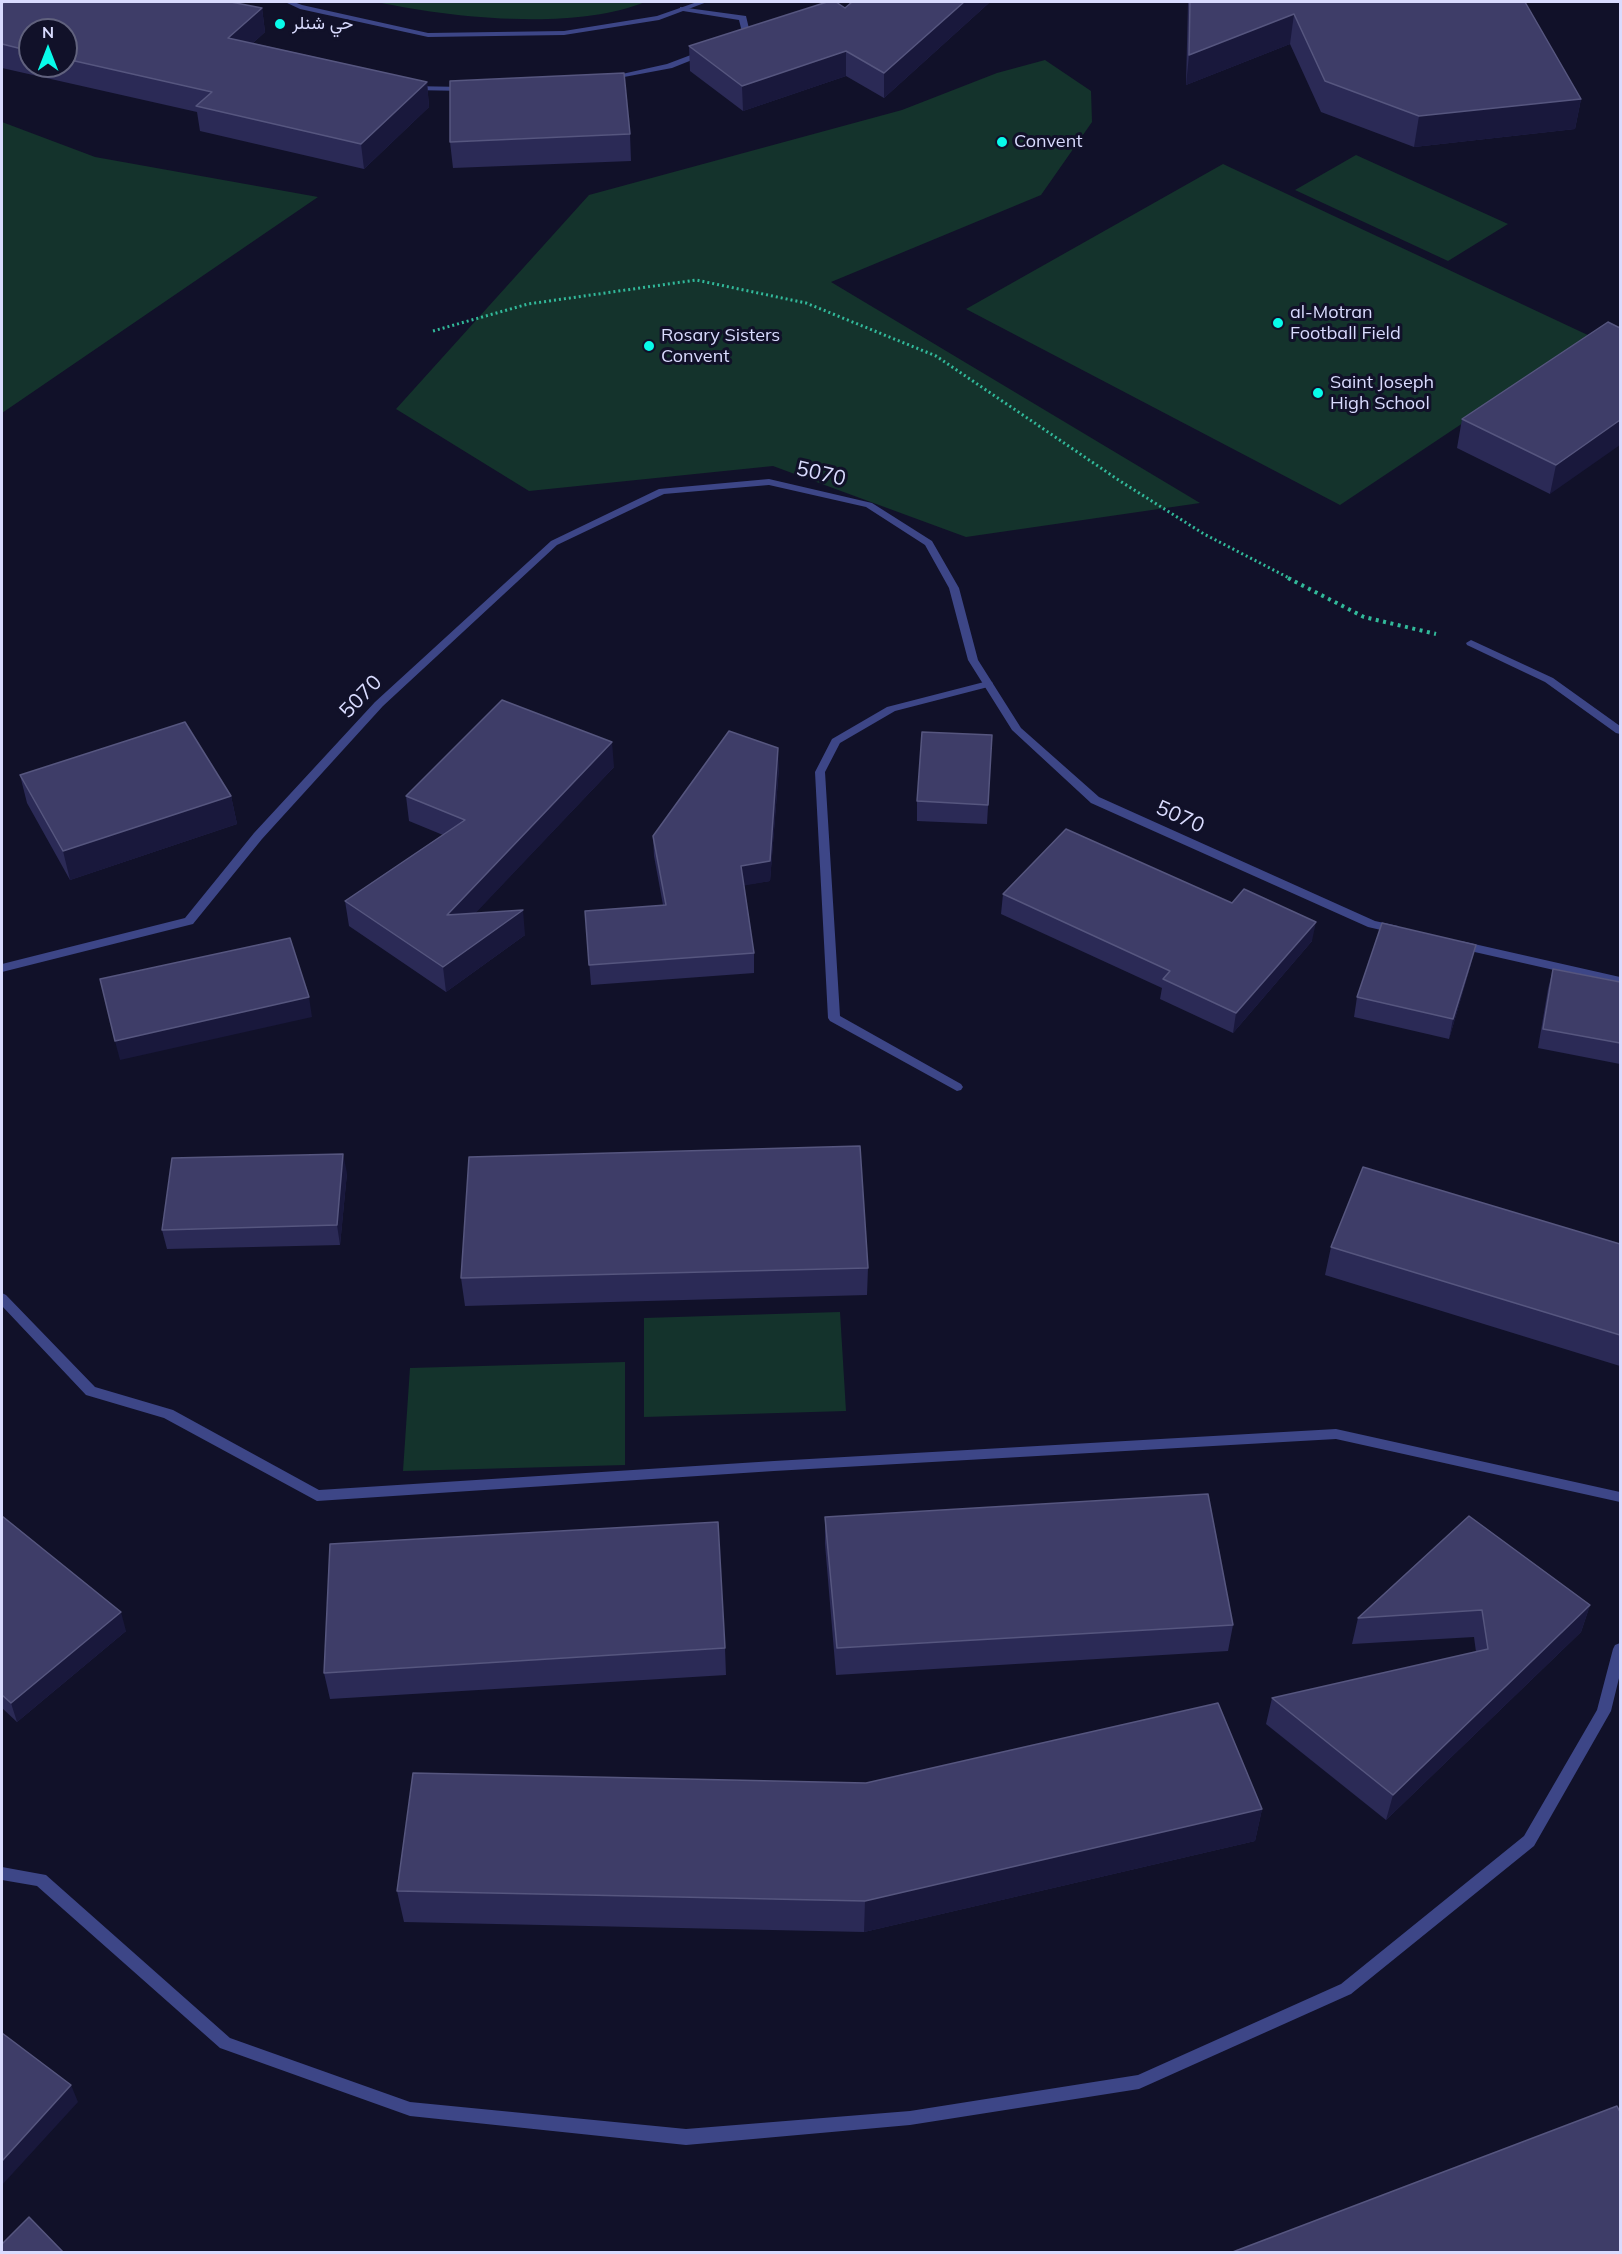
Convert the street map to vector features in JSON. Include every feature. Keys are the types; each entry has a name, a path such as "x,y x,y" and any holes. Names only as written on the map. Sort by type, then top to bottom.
{"street":[{"path":"289,2 428,35 564,33 660,18 704,2"},
{"path":"683,9 743,18 747,37 735,41"},
{"path":"599,80 669,66 713,49"},
{"path":"406,88 474,89"},
{"name":"5070","path":"2,968 189,921 258,836 379,704 554,543 662,491 769,482 869,506 929,543 954,588 973,660 1017,730 1095,800 1372,924 1406,932"},
{"path":"1471,643 1549,680 1620,730"},
{"path":"957,1087 834,1018 820,772 836,741 891,710 988,684"},
{"path":"1451,942 1620,981"},
{"path":"2,1298 91,1391 168,1414 317,1496 1336,1434 1620,1497"},
{"path":"2,1874 41,1880 225,2043 410,2109 686,2137 910,2118 1139,2082 1346,1989 1529,1841 1604,1711 1620,1649"}],"path":[{"path":"433,331 528,304 696,280 806,303 936,356 1120,481 1204,534 1364,617 1471,643"}],"green space":[{"path":"377,2 645,2 616,11 584,16 512,19 441,13"},
{"path":"1045,60 1091,91 1092,122 1041,195 831,282 1200,503 966,537 773,466 529,491 396,409 589,195 902,110 997,73"},
{"path":"2,122 95,157 318,197 2,413"},
{"path":"1356,155 1508,224 1448,261 1295,190"},
{"name":"al-Motran Football Field","path":"1223,164 1592,337 1340,505 966,309"},
{"path":"840,1312 846,1411 644,1417 644,1318"},
{"path":"625,1362 625,1465 403,1471 410,1368"}],"building":[{"path":"5,2 231,2 262,8 228,38 427,82 361,144 196,106 212,92 78,62 78,18 18,18 18,48 2,44 2,4"},
{"path":"827,2 836,2 845,8 852,2 964,2 884,73 846,51 742,86 689,46"},
{"path":"1190,2 1525,2 1581,99 1419,116 1325,81 1294,14 1189,55"},
{"path":"624,73 630,134 450,142 450,81"},
{"path":"1608,322 1620,328 1620,420 1556,465 1462,419"},
{"path":"502,700 612,742 447,915 523,910 443,967 345,901 465,820 406,796"},
{"path":"185,722 231,796 63,851 20,775"},
{"path":"729,731 778,748 770,861 741,866 754,953 589,965 585,911 666,905 653,836"},
{"path":"922,732 992,735 988,805 917,801"},
{"path":"1066,829 1232,903 1244,889 1316,922 1236,1013 1163,979 1170,971 1003,894"},
{"path":"1382,923 1476,945 1453,1019 1357,997"},
{"path":"290,938 309,997 115,1041 100,979"},
{"path":"1553,969 1620,982 1620,1043 1543,1029"},
{"path":"860,1146 868,1268 461,1278 469,1157"},
{"path":"343,1154 337,1225 162,1230 172,1158"},
{"path":"1363,1167 1620,1244 1620,1335 1331,1247"},
{"path":"1208,1494 1233,1625 837,1648 825,1517"},
{"path":"2,1516 121,1612 11,1703 2,1695"},
{"path":"1469,1516 1590,1605 1393,1795 1272,1698 1488,1649 1482,1610 1358,1618"},
{"path":"718,1522 725,1648 324,1673 330,1544"},
{"path":"1218,1703 1262,1809 865,1901 397,1891 413,1773 866,1783"},
{"path":"2,2033 71,2085 2,2161"},
{"path":"1617,2106 1620,2112 1620,2253 1230,2253"},
{"path":"29,2217 64,2253 2,2253 2,2244"}],"place":[{"name":"حي شنلر","path":"280,24"},
{"name":"Convent","path":"1002,142"},
{"name":"al-Motran Football Field","path":"1278,323"},
{"name":"Rosary Sisters Convent","path":"649,346"},
{"name":"Saint Joseph High School","path":"1318,393"}]}
